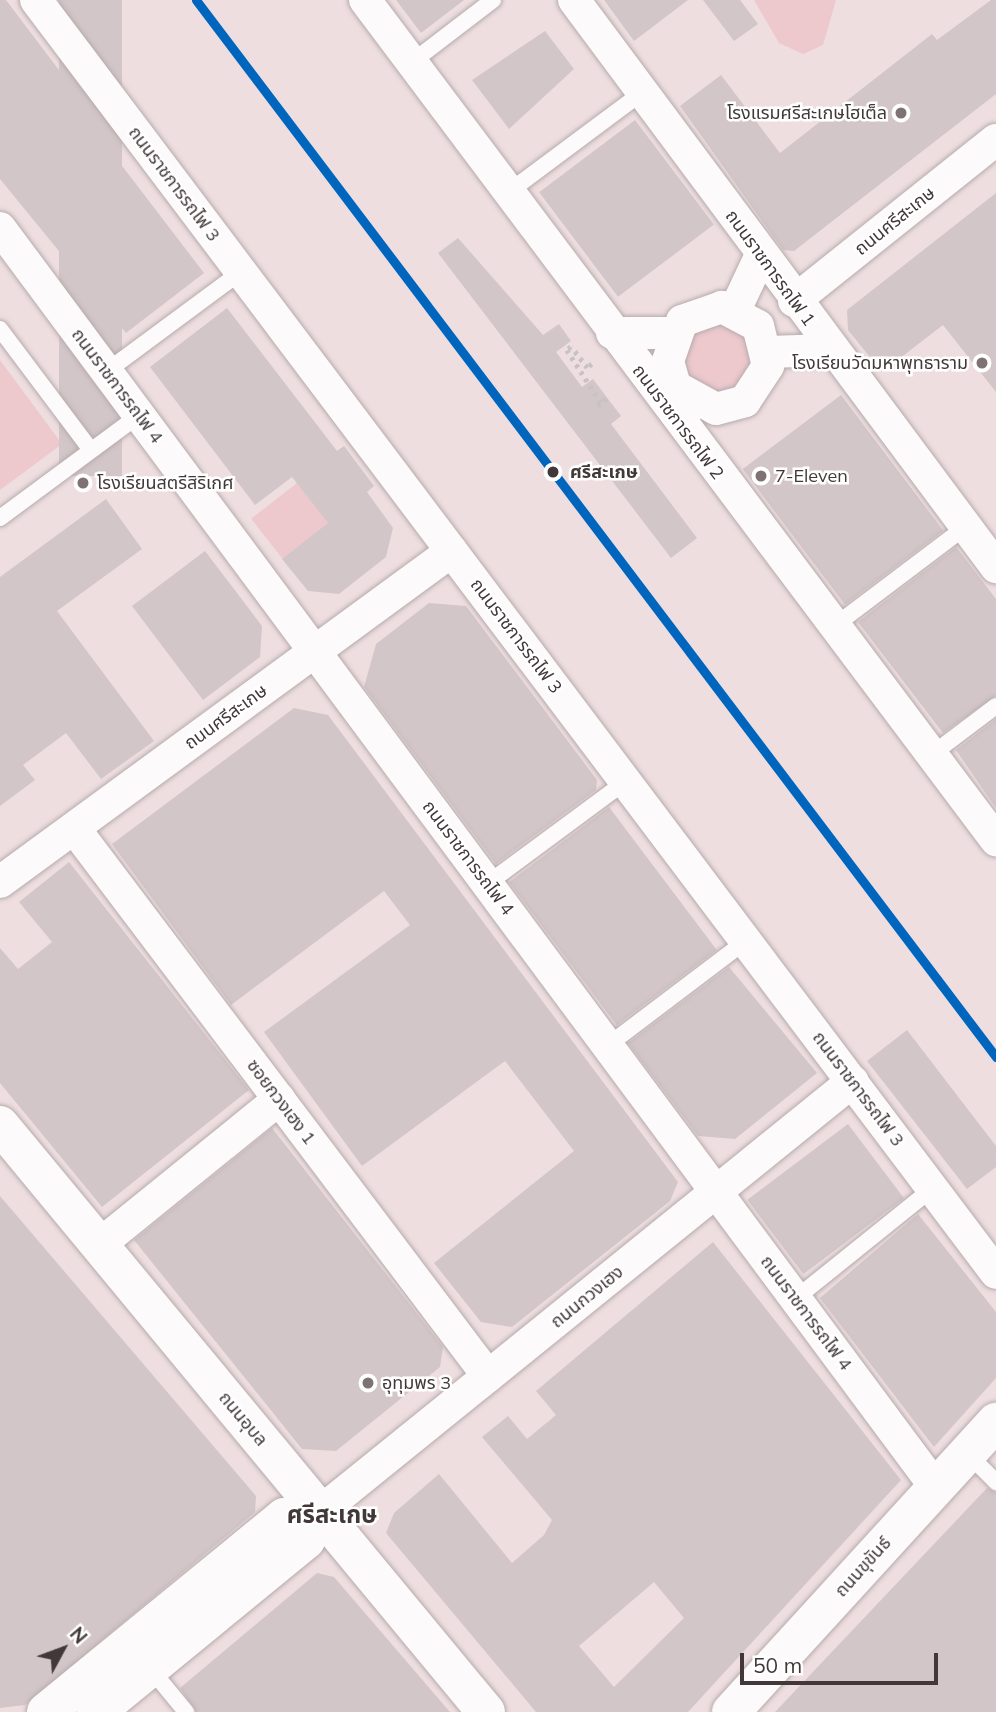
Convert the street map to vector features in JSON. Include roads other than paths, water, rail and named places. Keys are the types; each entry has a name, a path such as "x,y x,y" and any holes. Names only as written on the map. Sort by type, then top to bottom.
{"main road":[{"name":"ถนนอุบล","path":"0,1125 486,1712"},
{"name":"ถนนขุขันธ์","path":"731,1712 996,1422"},
{"name":"ถนนกวงเฮง","path":"96,1712 306,1540 320,1512"},
{"path":"46,1712 284,1517 320,1512"}],"street":[{"name":"ถนนราชการรถไฟ 3","path":"36,0 996,1273"},
{"name":"ถนนราชการรถไฟ 2","path":"365,0 510,191 612,333 669,394 689,436 996,840"},
{"name":"ถนนราชการรถไฟ 1","path":"574,0 644,91 829,350 996,567"},
{"name":"ถนนศรีสะเกษ","path":"793,301 996,140"},
{"name":"ถนนราชการรถไฟ 4","path":"0,228 936,1488"},
{"path":"735,310 761,257"},
{"path":"735,310 758,326 768,352 756,391 731,407 702,406 669,394 668,361 673,333 694,313 735,310"},
{"path":"612,333 673,333"},
{"path":"768,352 829,350"},
{"name":"ถนนศรีสะเกษ","path":"0,882 452,551"},
{"name":"ซอยกวงเฮง 1","path":"74,828 488,1376"},
{"name":"ถนนกวงเฮง","path":"320,1512 853,1081"},
{"path":"99,1245 279,1099"}],"lane":[{"path":"412,61 493,0"},
{"path":"510,191 644,91"},
{"path":"107,372 241,272"},
{"path":"0,329 91,450"},
{"path":"0,518 139,415"},
{"path":"833,627 965,527"},
{"path":"931,755 996,706"},
{"path":"487,884 626,781"},
{"path":"607,1045 746,941"},
{"path":"796,1299 933,1188"},
{"path":"968,1454 996,1482"},
{"path":"150,1668 186,1712"}],"place":[{"name":"โรงแรมศรีสะเกษโฮเต็ล","path":"901,113"},
{"name":"โรงเรียนวัดมหาพุทธาราม","path":"982,363"},
{"name":"ศรีสะเกษ","path":"553,472"},
{"name":"7-Eleven","path":"761,476"},
{"name":"โรงเรียนสตรีสิริเกศ","path":"83,483"},
{"name":"อุทุมพร 3","path":"368,1383"}],"district":[{"name":"ศรีสะเกษ","path":"332,1515"}]}
